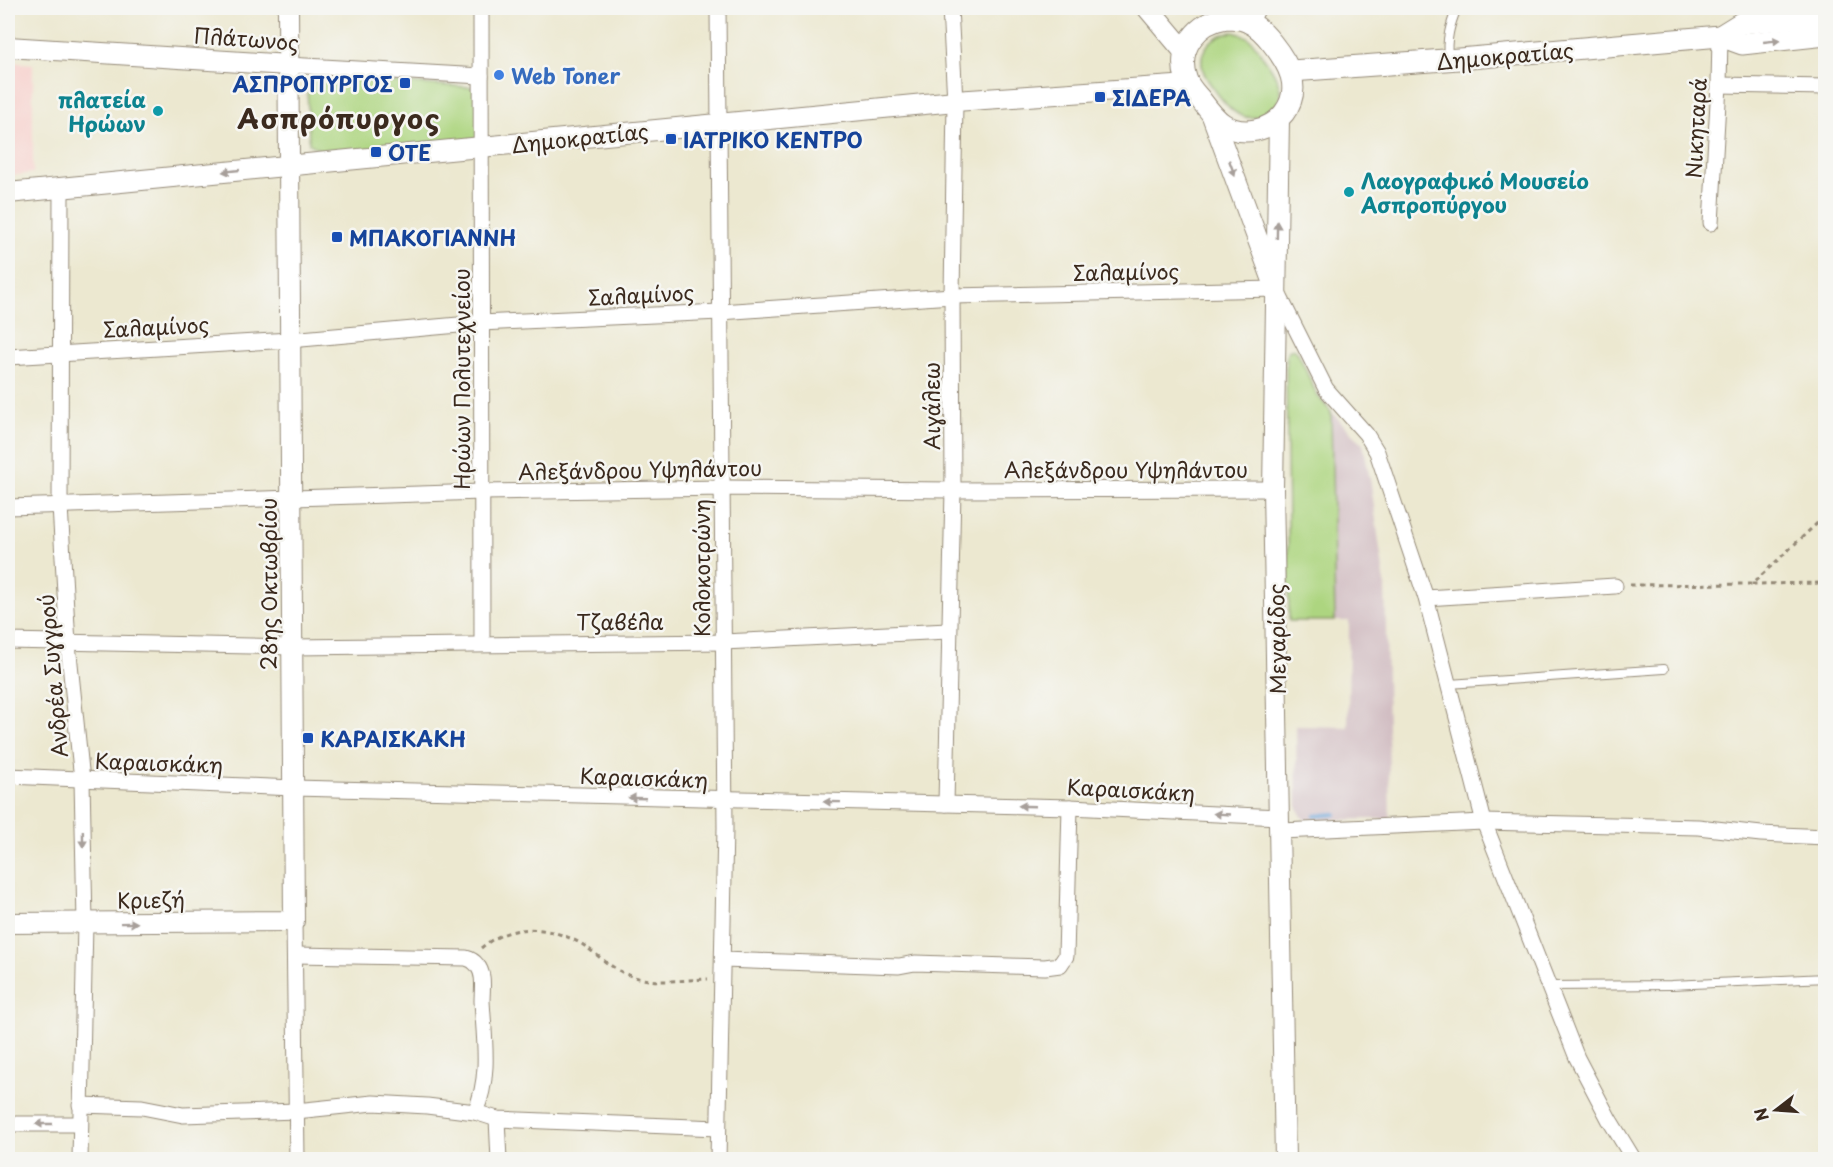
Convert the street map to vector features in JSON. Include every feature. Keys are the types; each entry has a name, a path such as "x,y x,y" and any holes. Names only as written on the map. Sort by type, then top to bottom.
{"main road":[{"path":"1148,8 1185,52"},
{"path":"1251,14 1291,71 1293,90 1291,100 1278,119 1262,129 1246,131 1229,127 1211,113 1189,86 1184,71 1185,52 1193,35 1211,21 1251,14"},
{"name":"Δημοκρατίας","path":"1720,36 1741,23 1826,15"},
{"name":"Δημοκρατίας","path":"1291,71 1448,60 1720,36 1742,44 1826,35"}],"street":[{"name":"28ης Οκτωβρίου","path":"288,8 297,1160"},
{"name":"Ηρώων Πολυτεχνείου","path":"481,8 482,643"},
{"name":"Κολοκοτρώνη","path":"718,8 725,828 718,1160"},
{"name":"Αιγάλεω","path":"946,804 948,631 953,490 952,296 955,101 951,8"},
{"name":"Νικηταρά","path":"1711,223 1720,36"},
{"name":"Πλάτωνος","path":"8,46 288,66 481,76"},
{"path":"1719,85 1826,87"},
{"name":"Δημοκρατίας","path":"8,193 955,101 1189,86"},
{"path":"1211,113 1276,289 1326,389 1366,434 1377,452 1426,598 1484,822 1577,1058 1609,1119 1634,1160"},
{"name":"Μεγαρίδος","path":"1278,119 1273,489 1281,824 1285,1160"},
{"name":"Ανδρέα Συγγρού","path":"61,188 60,506 68,644 82,780 85,923 80,1160"},
{"name":"Σαλαμίνος","path":"8,357 290,340 481,323 720,312 952,296 1276,289"},
{"name":"Αλεξάνδρου Υψηλάντου","path":"8,507 482,492 722,488 1273,489"},
{"path":"1426,598 1615,586"},
{"name":"Τζαβέλα","path":"8,641 293,647 482,643 723,642 948,631"},
{"name":"Καραισκάκη","path":"8,776 294,788 1070,807 1281,824 1484,822 1698,826 1761,834 1826,837"},
{"path":"723,960 899,966 915,963 1045,967 1060,965 1066,956 1070,807"},
{"name":"Κριεζή","path":"8,923 294,921"},
{"path":"295,955 466,958 479,966 482,978 485,1070 481,1098 475,1112"},
{"path":"80,1105 142,1107 183,1114 296,1111 373,1103 428,1106 475,1112 497,1119 718,1128"},
{"path":"497,1119 499,1160"},
{"path":"8,1124 80,1124"}],"lane":[{"path":"1448,60 1446,42 1457,8"},
{"path":"1449,684 1664,669"},
{"path":"1548,986 1671,986 1826,978"}],"path":[{"path":"1752,584 1826,515"},
{"path":"1615,586 1826,583"},
{"path":"466,958 502,934 527,929 549,930 579,943 625,974 651,981 722,978"}],"shaded area":[{"path":"8,62 33,64 33,173 8,176"},
{"path":"1331,412 1363,444 1371,485 1385,584 1390,822 1380,819 1305,820 1297,806 1296,726 1348,727 1349,621 1335,621"}],"green space":[{"path":"1233,32 1250,39 1272,69 1279,86 1278,102 1273,109 1263,115 1248,117 1236,113 1221,99 1204,73 1202,55 1205,49 1214,39"},
{"path":"314,77 482,88 483,144 327,155 309,143 307,83"},
{"path":"1293,349 1298,353 1317,395 1331,412 1335,621 1289,621 1286,357 1288,351"}],"waterway":[{"path":"1315,816 1335,814"}],"place":[{"name":"Web Toner","path":"499,75"},
{"name":"ΑΣΠΡΟΠΥΡΓΟΣ","path":"405,83"},
{"name":"ΣΙΔΕΡΑ","path":"1100,97"},
{"name":"πλατεία Ηρώων","path":"158,111"},
{"name":"ΙΑΤΡΙΚΟ ΚΕΝΤΡΟ","path":"671,139"},
{"name":"ΟΤΕ","path":"376,152"},
{"name":"Λαογραφικό Μουσείο Ασπροπύργου","path":"1349,192"},
{"name":"ΜΠΑΚΟΓΙΑΝΝΗ","path":"337,237"},
{"name":"ΚΑΡΑΙΣΚΑΚΗ","path":"308,738"}],"district":[{"name":"Ασπρόπυργος","path":"339,117"}]}
